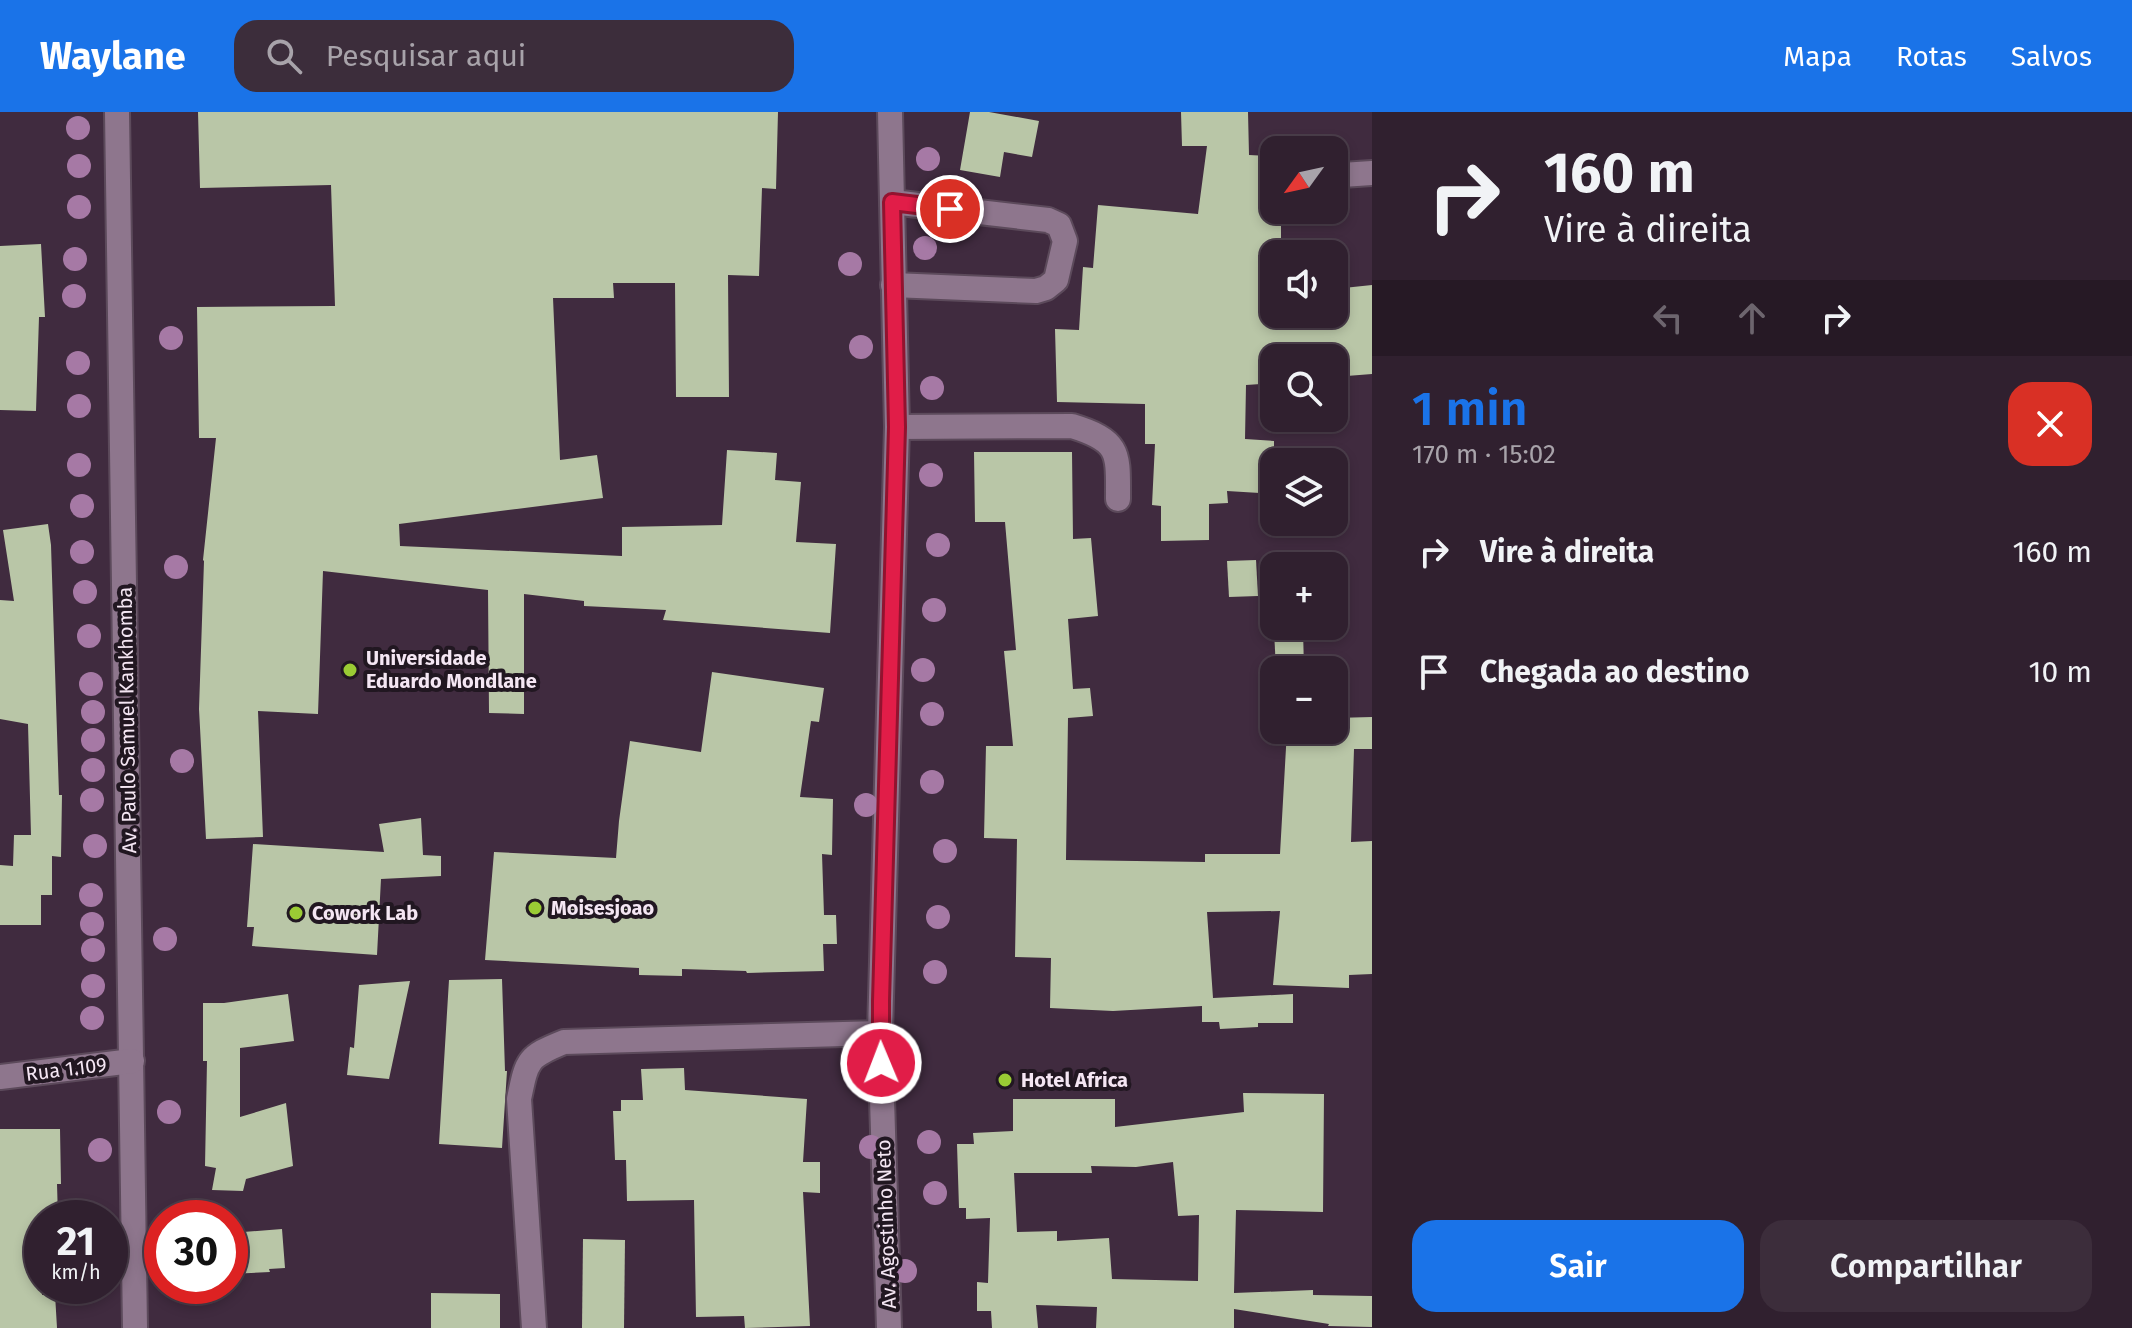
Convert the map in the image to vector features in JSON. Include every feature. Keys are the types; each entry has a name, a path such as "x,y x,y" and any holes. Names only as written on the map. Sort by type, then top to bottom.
{"street":[{"name":"Av. Paulo Samuel Kankhomba","path":"117,112 135,1328"},
{"name":"Av. Agostinho Neto","path":"889,1328 880,1033 897,427 890,112"},
{"path":"1348,175 1372,173"},
{"path":"892,202 1048,220 1059,225 1065,241 1056,280 1036,291 893,285"},
{"path":"897,427 1072,426 1094,433 1107,441 1118,459 1118,499"},
{"path":"534,1328 519,1099 525,1070 538,1053 564,1042 880,1033"},
{"name":"Rua 1.109","path":"0,1077 132,1061"}],"building":[{"path":"198,112 778,112 776,189 762,188 759,276 728,275 729,397 676,397 675,283 613,283 614,298 553,298 560,460 597,455 603,498 399,524 400,546 622,556 622,527 722,525 727,450 777,453 775,480 801,482 796,542 836,544 830,633 663,620 666,610 584,606 584,601 524,594 524,714 489,713 488,590 323,571 318,714 258,711 263,837 206,839 199,709 203,560 216,438 199,438 197,307 335,306 331,185 200,188"},
{"path":"970,112 989,112 1039,121 1032,157 1004,152 1000,177 960,170"},
{"path":"1181,112 1248,112 1249,155 1260,156 1260,224 1281,224 1281,240 1260,240 1260,328 1348,328 1348,288 1372,285 1372,374 1348,376 1348,344 1260,344 1260,384 1246,385 1245,439 1274,441 1274,448 1260,448 1260,493 1227,491 1228,503 1209,504 1209,540 1161,541 1161,506 1152,505 1155,444 1145,444 1145,404 1057,402 1055,329 1079,330 1083,267 1093,268 1098,205 1198,214 1207,146 1182,146"},
{"path":"41,244 45,317 39,317 36,411 0,410 0,246"},
{"path":"974,452 1072,452 1073,539 1091,538 1098,616 1068,619 1073,689 1090,688 1093,716 1068,718 1066,860 1205,862 1205,854 1280,854 1286,744 1348,744 1348,718 1372,717 1372,749 1354,749 1351,842 1372,841 1372,974 1349,975 1349,988 1273,985 1280,911 1207,912 1213,998 1293,994 1293,1023 1258,1023 1258,1027 1220,1029 1219,1022 1202,1022 1202,1006 1113,1011 1050,1008 1051,958 1015,957 1017,839 984,838 986,746 1013,746 1004,651 1016,650 1005,522 975,522"},
{"path":"48,524 59,795 62,795 61,857 52,856 52,895 41,895 41,925 0,925 0,865 13,866 14,835 31,835 28,724 0,719 0,600 14,601 3,530"},
{"path":"1256,560 1258,596 1229,597 1227,561"},
{"path":"1274,640 1303,640 1304,656 1275,656"},
{"path":"712,672 824,688 819,722 811,721 800,797 833,799 832,855 822,854 824,915 836,915 837,944 823,944 824,971 747,973 682,969 682,976 639,975 639,968 485,960 494,852 616,858 630,741 701,752"},
{"path":"421,818 423,855 441,856 441,876 381,879 377,955 252,946 254,927 247,927 253,844 384,852 379,824"},
{"path":"502,979 507,1071 502,1148 439,1144 449,980"},
{"path":"410,981 389,1079 347,1075 350,1047 354,1048 359,985"},
{"path":"288,994 294,1041 240,1048 240,1117 286,1103 293,1166 246,1179 243,1191 212,1190 216,1168 205,1166 207,1061 203,1061 203,1003"},
{"path":"684,1068 685,1090 807,1099 803,1162 820,1162 820,1193 803,1192 810,1326 745,1328 744,1316 696,1317 694,1200 627,1201 626,1160 615,1160 613,1111 621,1111 621,1100 643,1100 641,1069"},
{"path":"1243,1093 1324,1094 1323,1212 1236,1210 1234,1293 1313,1290 1313,1295 1372,1296 1372,1327 1328,1326 1234,1309 1234,1328 1096,1328 1097,1307 1036,1305 1038,1328 992,1328 991,1311 977,1311 977,1282 988,1283 990,1218 966,1219 966,1208 959,1208 957,1144 974,1144 973,1133 1013,1131 1013,1099 1115,1099 1115,1127 1244,1112","holes":["1173,1162 1178,1216 1199,1215 1198,1281 1112,1279 1109,1238 1057,1241 1057,1231 1017,1232 1014,1173 1092,1173 1091,1166 1136,1167"]},
{"path":"0,1129 60,1129 61,1184 57,1184 57,1200 24,1200 24,1304 56,1304 57,1328 0,1328"},
{"path":"282,1229 285,1268 248,1273 248,1232"},
{"path":"583,1239 625,1240 624,1328 582,1328"},
{"path":"431,1293 500,1294 500,1328 431,1328"}],"place":[{"name":"Universidade Eduardo Mondlane","path":"350,670"},
{"name":"Moisesjoao","path":"535,908"},
{"name":"Cowork Lab","path":"296,913"},
{"name":"Hotel Africa","path":"1005,1080"}],"route":[{"path":"881,1063 897,427 892,202 950,209"}]}
